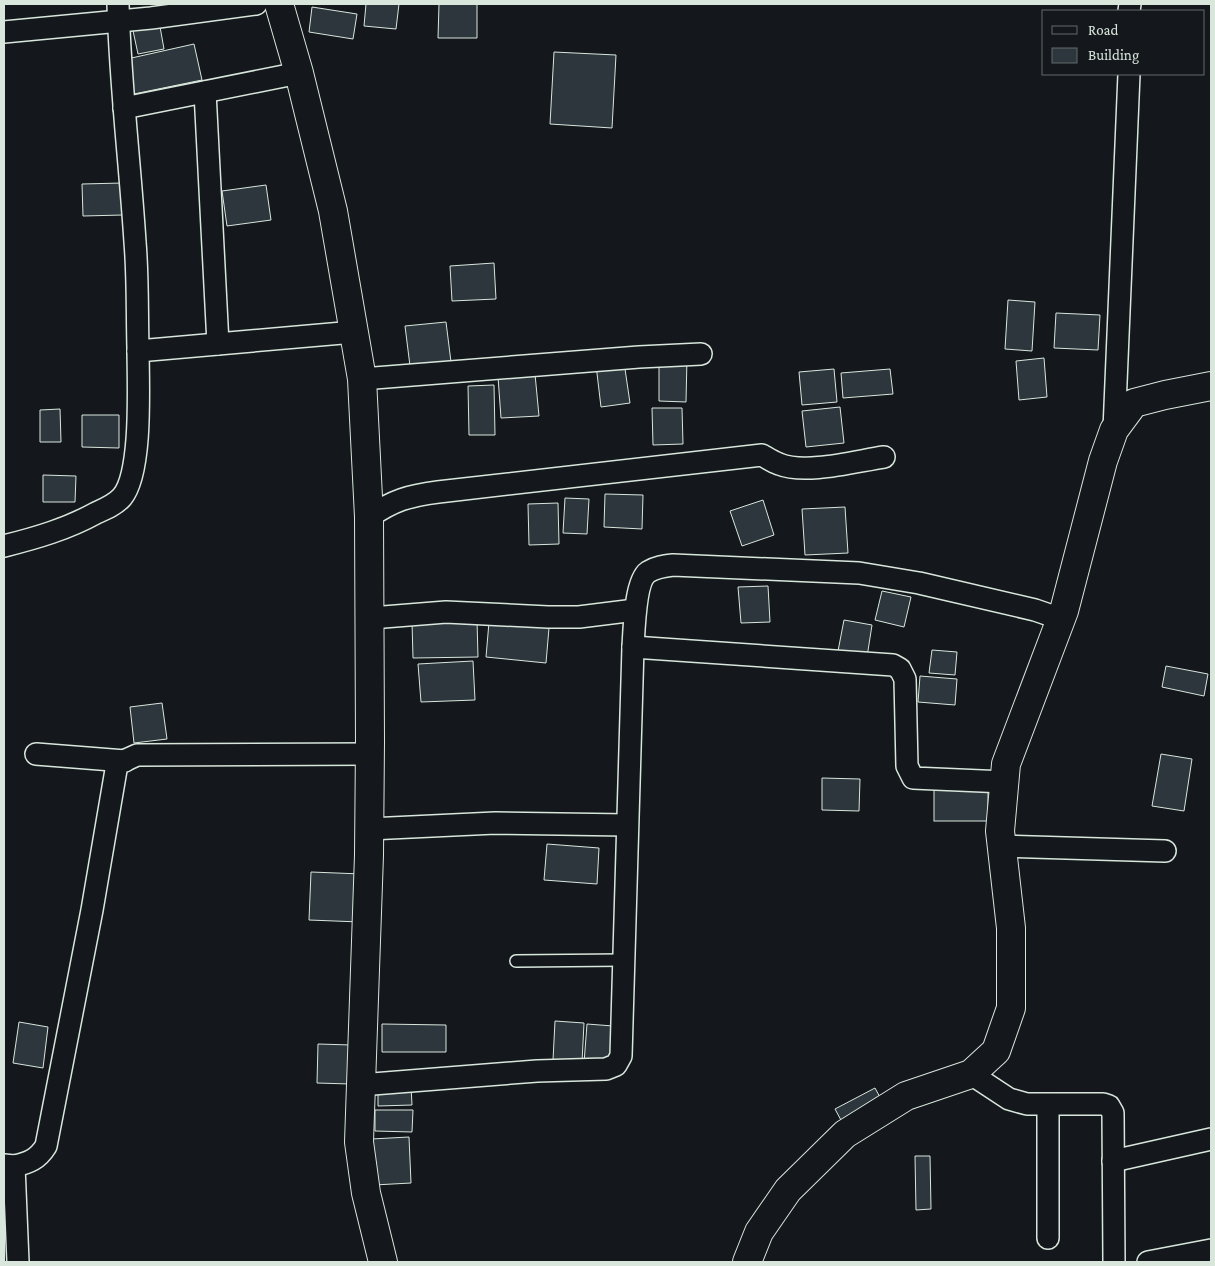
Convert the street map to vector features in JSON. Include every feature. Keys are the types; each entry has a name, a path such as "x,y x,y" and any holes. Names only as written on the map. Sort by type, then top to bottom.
{"street":[{"path":"4,32 118,12 256,4"},
{"path":"279,4 299,72 333,211 362,379 369,517 371,618 369,829 359,1142 361,1168 377,1261"},
{"path":"4,546 40,537 78,523 114,504 122,497 129,486 136,448 139,392 135,244 118,12"},
{"path":"124,108 299,72"},
{"path":"1114,430 1129,75"},
{"path":"205,92 218,344"},
{"path":"138,351 354,332"},
{"path":"362,379 639,356 701,354"},
{"path":"747,1262 759,1232 788,1190 845,1134 906,1096 971,1074 996,1051 1011,1008 1011,928 1000,831 1006,764 1061,619 1103,461 1114,430 1134,403 1211,386"},
{"path":"369,517 396,500 412,495 762,455 780,465 795,468 816,468 884,457"},
{"path":"360,1085 538,1071 606,1069 616,1065 620,1056 635,610 642,580 646,573 658,567 674,565 859,573 920,583 1035,610 1061,619"},
{"path":"371,618 446,612 579,617 635,610"},
{"path":"633,647 893,665 900,669 905,679 907,766 913,778 1004,782"},
{"path":"36,754 126,760"},
{"path":"18,1262 9,1166 30,1163 41,1154 46,1146 90,919 117,764 137,755 370,754"},
{"path":"369,829 495,823 627,825"},
{"path":"1002,846 1165,851"},
{"path":"971,1074 1009,1099 1027,1104 1103,1104 1110,1106 1113,1113 1114,1262"},
{"path":"1048,1105 1048,1238"},
{"path":"1113,1161 1211,1139"},
{"path":"1148,1262 1211,1250"}],"lane":[{"path":"516,961 623,960"}],"building":[{"path":"366,4 399,4 396,29 364,26"},
{"path":"439,4 477,4 477,38 438,38"},
{"path":"312,7 357,14 353,39 309,32"},
{"path":"159,21 164,49 138,54 132,26"},
{"path":"194,44 202,80 134,94 127,59"},
{"path":"554,52 616,55 612,128 550,124"},
{"path":"122,183 123,215 83,216 82,184"},
{"path":"266,185 271,220 227,226 222,191"},
{"path":"494,263 496,299 452,301 450,266"},
{"path":"1008,300 1035,302 1032,351 1005,349"},
{"path":"1056,313 1100,315 1098,350 1054,348"},
{"path":"446,322 451,362 410,366 405,326"},
{"path":"659,358 687,358 686,402 659,401"},
{"path":"1044,358 1047,397 1019,400 1016,361"},
{"path":"624,362 630,403 601,407 596,365"},
{"path":"834,369 837,402 802,405 799,372"},
{"path":"890,369 893,394 843,398 841,373"},
{"path":"535,374 539,416 501,418 498,377"},
{"path":"494,385 495,435 469,435 468,386"},
{"path":"840,407 844,443 806,447 802,411"},
{"path":"652,408 682,408 683,444 653,445"},
{"path":"60,409 61,442 40,442 40,410"},
{"path":"82,415 119,415 119,448 82,447"},
{"path":"43,475 76,476 75,502 43,502"},
{"path":"605,494 643,495 642,529 604,527"},
{"path":"565,498 589,499 587,534 563,533"},
{"path":"763,500 774,535 742,546 730,511"},
{"path":"558,503 559,544 529,545 528,504"},
{"path":"845,507 848,553 805,555 802,509"},
{"path":"768,586 770,622 741,623 738,587"},
{"path":"882,591 911,597 904,627 875,620"},
{"path":"477,620 478,657 413,658 412,622"},
{"path":"844,620 872,625 867,657 838,651"},
{"path":"489,622 549,628 546,663 486,657"},
{"path":"932,650 957,652 955,675 929,673"},
{"path":"473,661 475,700 421,702 418,664"},
{"path":"1166,666 1208,674 1204,696 1162,687"},
{"path":"920,676 957,679 955,705 918,702"},
{"path":"162,703 167,739 134,743 130,707"},
{"path":"1161,754 1192,759 1184,811 1152,806"},
{"path":"822,778 860,779 859,811 822,810"},
{"path":"934,785 988,785 988,821 934,821"},
{"path":"547,844 599,848 597,884 544,880"},
{"path":"311,872 362,874 360,922 309,920"},
{"path":"555,1021 584,1023 582,1062 553,1060"},
{"path":"19,1022 48,1027 43,1068 13,1063"},
{"path":"382,1024 446,1025 446,1052 382,1052"},
{"path":"587,1024 613,1026 610,1065 584,1063"},
{"path":"318,1044 351,1045 350,1084 317,1083"},
{"path":"411,1086 412,1105 378,1106 378,1088"},
{"path":"875,1088 882,1101 842,1122 835,1109"},
{"path":"375,1110 413,1110 412,1132 375,1131"},
{"path":"409,1137 411,1183 374,1185 371,1139"},
{"path":"915,1156 930,1156 931,1209 916,1210"}]}
